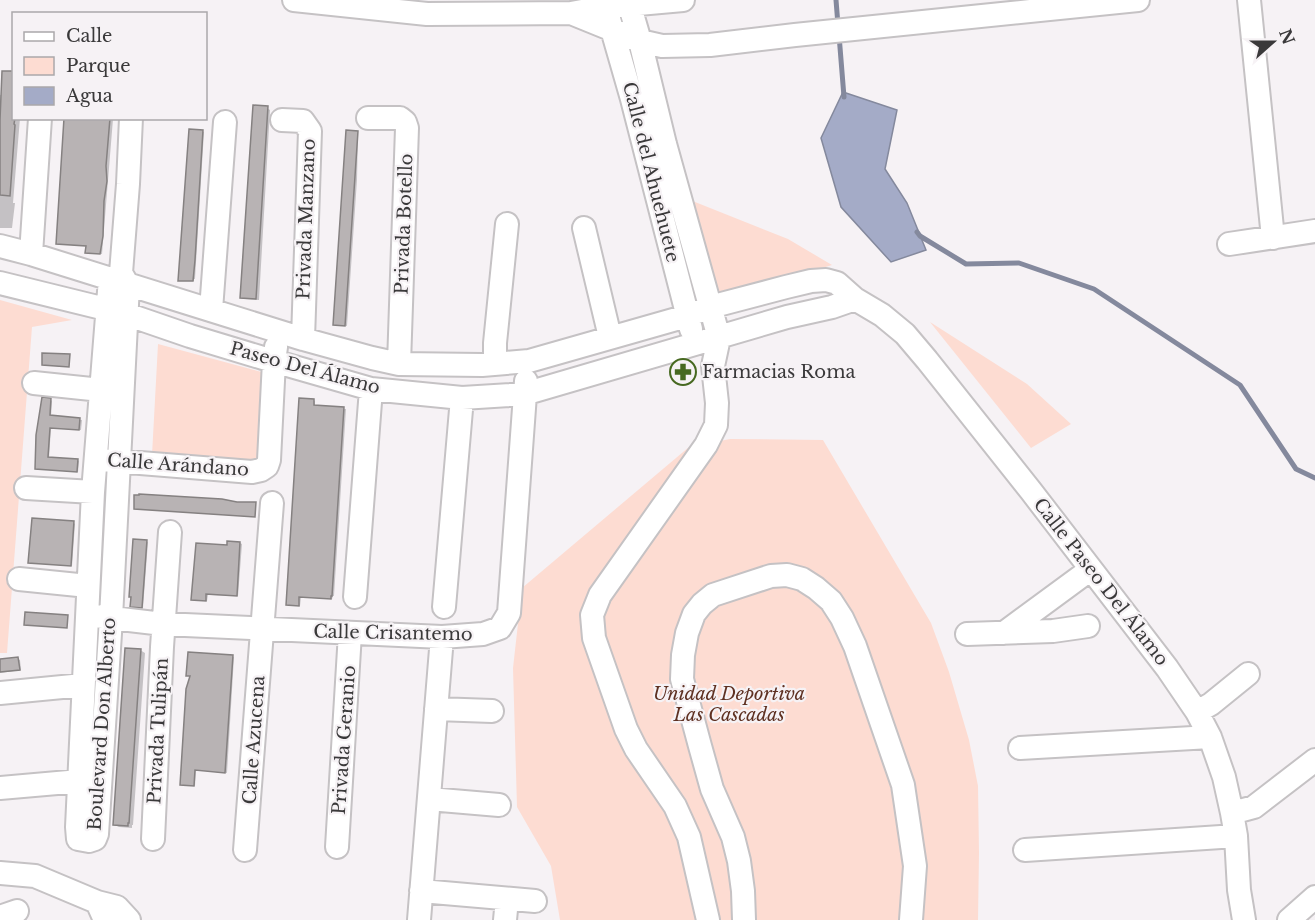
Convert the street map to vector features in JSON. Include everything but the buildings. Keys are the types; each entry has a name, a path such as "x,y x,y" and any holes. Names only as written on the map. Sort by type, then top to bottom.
{"street":[{"path":"294,0 428,14 571,13 604,3 683,0"},
{"path":"571,13 640,41 662,46 710,45 1138,0"},
{"path":"1249,0 1273,238"},
{"name":"Calle del Ahuehuete","path":"604,3 632,99 694,345"},
{"name":"Calle del Ahuehuete","path":"628,3 719,338"},
{"name":"Privada Botello","path":"368,118 400,118 405,122 407,129 399,364"},
{"path":"31,254 40,120"},
{"name":"Boulevard Don Alberto","path":"90,781 111,618 107,461 101,390 120,279 131,120"},
{"name":"Privada Manzano","path":"282,120 303,121 310,131 303,339"},
{"path":"211,310 225,122"},
{"path":"495,364 507,224"},
{"path":"584,228 610,337"},
{"path":"1229,244 1315,231"},
{"name":"Paseo Del Álamo","path":"0,246 120,279 303,339 399,364 455,365 529,361 687,316 710,307"},
{"name":"Calle Paseo Del Álamo","path":"710,307 811,281 826,280 837,283 855,299 882,315 904,334 1091,569 1167,668 1197,712 1210,737 1224,777 1236,836 1239,890 1244,920"},
{"name":"Paseo Del Álamo","path":"0,283 116,311 190,336 371,389 462,398 524,394 719,338"},
{"path":"708,920 689,837 675,806 636,750 626,729 594,638 592,615 600,595 706,445 716,425 717,403 712,366 719,338 855,299"},
{"name":"Boulevard Don Alberto","path":"90,781 83,685 93,492 107,461 116,311"},
{"name":"Calle Arándano","path":"107,461 252,472 267,466 274,361 279,331"},
{"path":"694,345 712,366"},
{"name":"Calle Crisantemo","path":"88,615 164,624 442,637 483,634 500,628 509,613 524,394 529,361"},
{"path":"33,383 101,390"},
{"path":"355,597 371,389"},
{"path":"444,607 462,398"},
{"path":"26,488 93,492"},
{"name":"Calle Azucena","path":"245,850 272,503"},
{"name":"Privada Tulipán","path":"153,839 170,532"},
{"path":"1004,633 1091,569"},
{"path":"744,920 739,861 733,837 712,789 682,679 682,655 694,614 713,595 771,576 787,575 801,579 816,588 831,602 842,618 855,646 903,785 915,866 911,920"},
{"path":"19,579 88,586"},
{"path":"967,634 1053,631 1088,626"},
{"name":"Privada Geranio","path":"337,847 350,633"},
{"path":"419,920 442,637"},
{"path":"1197,712 1211,704 1248,674"},
{"path":"0,693 83,685"},
{"path":"436,709 492,711"},
{"path":"1020,748 1210,737"},
{"path":"1232,813 1254,807 1315,760"},
{"path":"0,788 90,781"},
{"path":"429,799 499,805"},
{"path":"1025,850 1236,836"},
{"path":"0,873 35,876 101,911 117,908 129,920"},
{"path":"422,891 506,909 535,901"},
{"path":"1288,920 1315,897"}],"green space":[{"path":"690,200 788,239 832,265 729,297 720,293 714,287"},
{"path":"0,300 72,320 32,327 7,653 0,653"},
{"path":"930,322 1027,384 1071,424 1031,448"},
{"path":"158,344 280,377 273,462 152,455"},
{"name":"Unidad Deportiva Las Cascadas","path":"730,439 823,440 931,623 949,672 969,740 978,786 978,920 560,920 551,866 517,807 513,668 522,588 689,447"}],"water":[{"path":"843,92 897,110 885,169 907,203 926,250 891,262 841,207 821,138"}],"waterway":[{"path":"836,0 838,25"},
{"path":"839,35 844,97"},
{"path":"917,232 966,264 1019,263 1094,289 1240,385 1296,469 1315,478"}],"place":[{"name":"Farmacias Roma","path":"683,372"}]}
